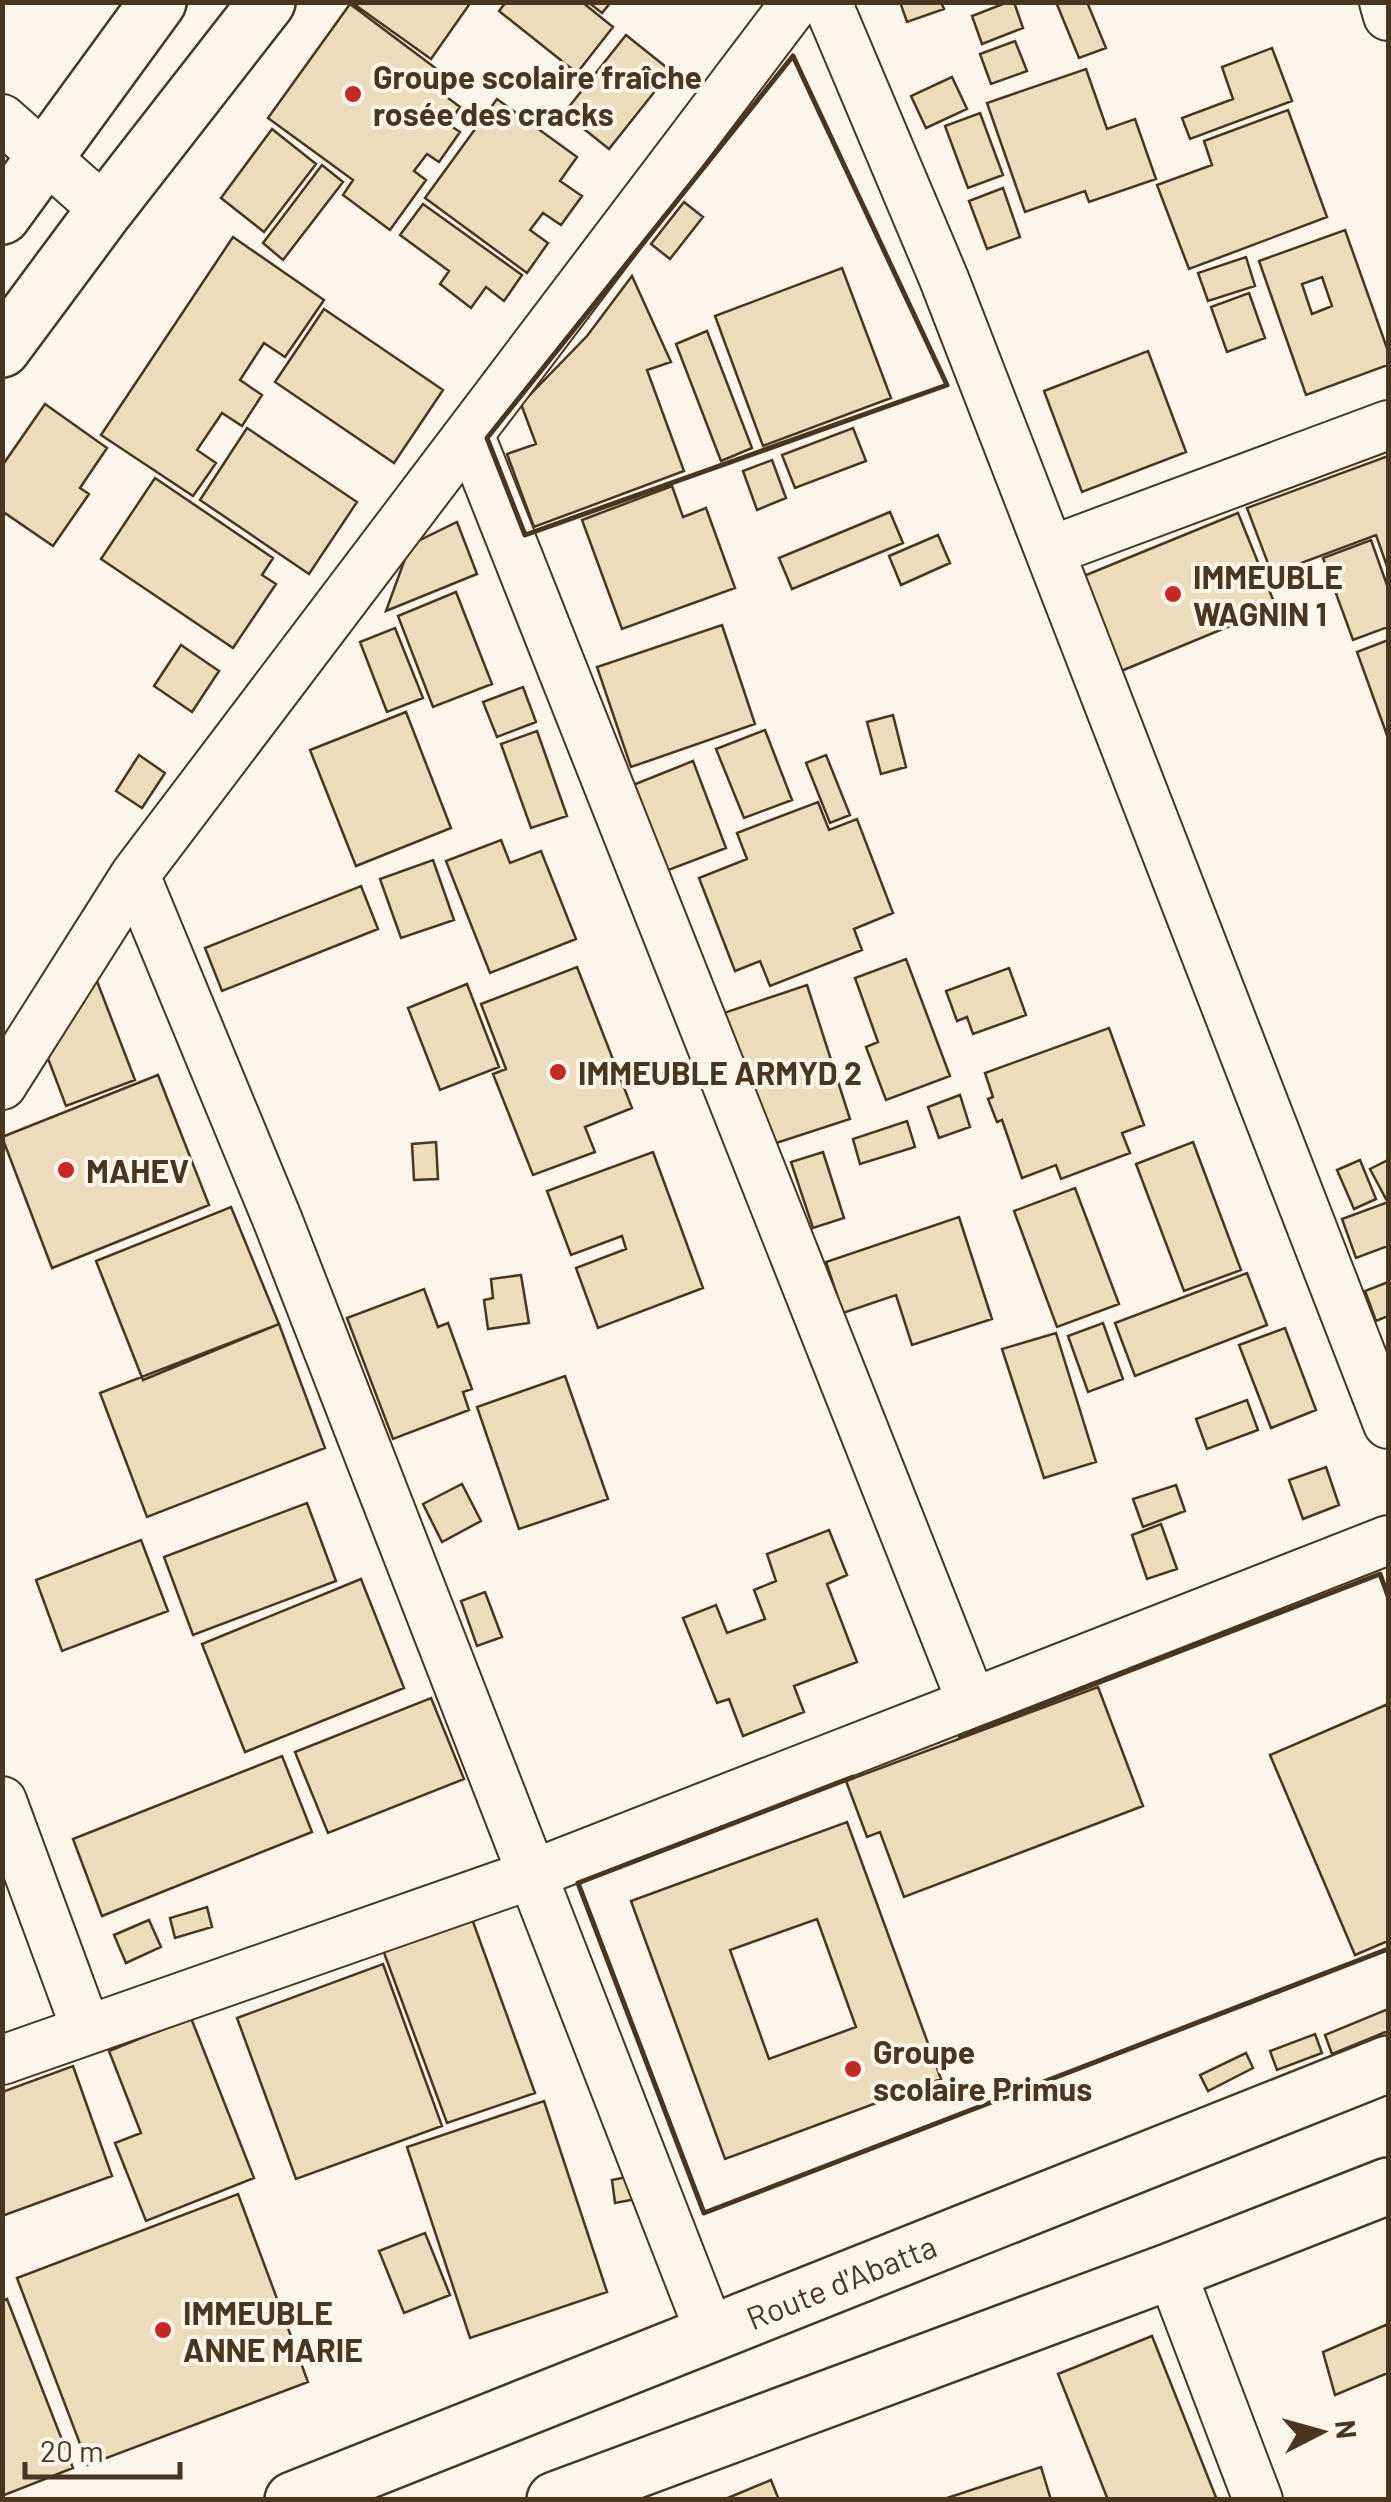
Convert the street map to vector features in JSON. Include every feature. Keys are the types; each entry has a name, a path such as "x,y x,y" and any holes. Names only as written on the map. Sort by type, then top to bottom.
{"street":[{"path":"2,216 158,2"},
{"path":"2,350 267,2"},
{"path":"2,1085 135,875 796,2"},
{"path":"827,2 944,280 1388,1424"},
{"path":"1384,2 1388,16"},
{"path":"2,118 105,210"},
{"path":"1050,551 1388,425"},
{"path":"470,436 972,1703"},
{"path":"135,875 278,1221 710,2332"},
{"path":"2,2060 533,1874 1388,1540"},
{"path":"2,1801 86,2029"},
{"name":"Route d'Abatta","path":"293,2500 1388,2064"},
{"path":"555,2500 1388,2186"},
{"path":"1171,2271 1258,2500"}],"building":[{"path":"351,2 471,2 431,59"},
{"path":"506,2 582,2 613,27 577,73 499,11"},
{"path":"588,2 611,2 602,13"},
{"path":"900,2 941,2 944,9 907,22"},
{"path":"1014,2 1023,28 982,44 972,16"},
{"path":"1056,2 1087,2 1106,48 1079,58"},
{"path":"350,4 454,82 444,95 460,107 448,124 460,132 439,162 427,154 414,171 426,180 390,230 343,195 353,180 268,118"},
{"path":"626,35 671,71 609,149 564,113"},
{"path":"1015,41 1027,71 991,84 980,54"},
{"path":"1272,48 1292,101 1190,139 1182,118 1233,99 1222,67"},
{"path":"1086,69 1107,129 1135,119 1156,179 1089,202 1085,191 1025,212 987,103"},
{"path":"952,77 967,109 926,128 911,96"},
{"path":"497,99 577,157 560,181 582,196 561,225 543,213 530,230 548,243 527,273 425,198"},
{"path":"1288,110 1327,217 1189,269 1157,185 1212,165 1204,141"},
{"path":"980,113 1003,175 968,188 945,126"},
{"path":"272,129 316,164 264,232 221,198"},
{"path":"322,165 343,182 283,260 263,243"},
{"path":"1003,188 1020,237 987,249 969,201"},
{"path":"684,202 703,217 670,259 651,244"},
{"path":"423,204 522,275 504,301 486,287 471,308 440,284 449,271 400,235"},
{"path":"1345,230 1388,351 1388,365 1306,395 1259,261","holes":["1322,277 1332,306 1312,314 1302,284"]},
{"path":"233,237 324,300 285,357 264,343 240,380 262,395 242,426 222,413 197,450 216,463 193,496 101,435"},
{"path":"1246,257 1255,286 1208,301 1198,273"},
{"path":"842,268 891,398 763,446 715,316"},
{"path":"632,276 671,362 647,370 684,471 534,527 507,454 536,444 521,404 587,336"},
{"path":"1249,293 1265,338 1227,352 1211,307"},
{"path":"324,309 443,390 394,463 275,382"},
{"path":"707,331 752,448 721,461 676,344"},
{"path":"1148,351 1186,452 1082,492 1044,391"},
{"path":"45,404 107,448 80,488 89,494 53,546 2,511 2,466"},
{"path":"247,428 357,502 309,574 200,500"},
{"path":"853,428 866,461 795,488 782,455"},
{"path":"1388,456 1388,569 1376,535 1272,574 1247,508"},
{"path":"772,460 786,498 757,510 743,471"},
{"path":"155,478 273,558 262,575 276,584 233,648 101,559"},
{"path":"672,486 683,517 706,508 735,588 622,629 582,520"},
{"path":"890,512 903,543 792,589 779,558"},
{"name":"IMMEUBLE WAGNIN 1","path":"1238,513 1276,607 1109,676 1069,582"},
{"path":"457,522 477,574 386,611 410,545"},
{"path":"938,535 950,563 901,585 889,556"},
{"path":"1371,540 1388,588 1388,627 1353,640 1323,558"},
{"path":"456,592 492,684 433,707 398,616"},
{"path":"722,625 755,724 631,767 597,667"},
{"path":"395,628 423,698 387,712 360,642"},
{"path":"1388,640 1388,738 1357,652"},
{"path":"181,645 219,671 192,712 154,686"},
{"path":"523,687 536,722 497,737 483,702"},
{"path":"406,712 451,828 356,866 310,750"},
{"path":"893,715 906,767 881,774 867,722"},
{"path":"765,730 792,800 744,818 716,749"},
{"path":"537,731 567,816 531,828 501,744"},
{"path":"139,755 165,773 142,808 116,791"},
{"path":"826,755 850,815 830,823 806,763"},
{"path":"693,761 726,848 666,871 633,785"},
{"path":"818,802 829,830 857,819 893,913 854,929 862,950 770,986 760,961 735,971 699,878 747,859 737,833"},
{"path":"501,840 510,863 541,851 576,939 490,973 446,861"},
{"path":"433,860 454,920 401,938 380,879"},
{"path":"361,886 378,929 222,991 205,948"},
{"path":"906,959 950,1076 886,1100 866,1047 878,1042 855,978"},
{"name":"IMMEUBLE ARMYD 2","path":"577,967 632,1108 585,1127 595,1152 533,1175 493,1074 506,1069 481,1004"},
{"path":"1009,968 1026,1015 973,1034 967,1017 957,1021 946,991"},
{"path":"95,976 135,1080 66,1106 27,1003"},
{"path":"467,984 499,1067 440,1090 408,1008"},
{"path":"807,985 850,1119 761,1148 718,1015"},
{"path":"1109,1028 1144,1125 1122,1133 1130,1153 1061,1179 1056,1165 1022,1178 1002,1120 997,1122 988,1099 993,1097 985,1073"},
{"path":"158,1075 209,1205 52,1268 2,1137"},
{"path":"960,1095 970,1127 939,1138 928,1107"},
{"path":"907,1121 915,1147 860,1164 853,1139"},
{"path":"436,1142 438,1179 414,1180 412,1144"},
{"path":"1193,1142 1241,1270 1184,1291 1136,1164"},
{"path":"653,1152 703,1288 598,1328 576,1268 626,1249 622,1236 571,1255 547,1191"},
{"path":"823,1152 844,1218 813,1228 791,1162"},
{"path":"1360,1160 1376,1199 1354,1209 1337,1170"},
{"path":"1388,1160 1388,1198 1386,1199 1370,1169"},
{"path":"1075,1188 1119,1304 1057,1327 1014,1211"},
{"path":"1388,1202 1388,1246 1356,1258 1342,1219"},
{"path":"231,1207 279,1324 143,1380 96,1261"},
{"path":"959,1217 992,1319 912,1345 896,1295 843,1313 826,1262"},
{"path":"1247,1273 1267,1325 1135,1376 1115,1323"},
{"path":"521,1275 529,1323 488,1329 484,1300 493,1298 491,1279"},
{"path":"1388,1282 1388,1316 1376,1321 1365,1291"},
{"path":"424,1289 438,1327 448,1323 472,1389 463,1392 469,1410 393,1439 347,1318"},
{"path":"1103,1323 1123,1379 1088,1392 1068,1336"},
{"path":"279,1324 325,1448 147,1517 100,1393"},
{"path":"1285,1328 1316,1410 1271,1428 1239,1345"},
{"path":"1056,1333 1096,1462 1044,1478 1002,1349"},
{"path":"565,1376 608,1499 519,1529 477,1407"},
{"path":"1247,1400 1258,1430 1207,1449 1196,1419"},
{"path":"1326,1467 1339,1505 1303,1519 1289,1480"},
{"path":"462,1484 481,1521 442,1542 423,1504"},
{"path":"1176,1485 1185,1511 1143,1527 1133,1499"},
{"path":"307,1503 336,1581 193,1635 164,1557"},
{"path":"1161,1524 1177,1569 1147,1579 1132,1535"},
{"path":"829,1530 847,1575 827,1584 857,1662 794,1686 804,1712 743,1736 729,1699 717,1703 683,1618 716,1605 727,1633 765,1619 754,1590 776,1581 767,1554"},
{"path":"141,1540 168,1611 62,1651 36,1580"},
{"path":"361,1579 404,1688 245,1752 202,1644"},
{"path":"485,1592 502,1637 477,1646 461,1601"},
{"path":"1098,1687 1143,1806 904,1897 880,1832 867,1837 846,1781"},
{"path":"431,1698 464,1779 328,1833 295,1752"},
{"path":"1388,1704 1388,1941 1355,1955 1270,1755"},
{"path":"282,1756 312,1832 102,1916 73,1839"},
{"path":"847,1822 941,2079 725,2159 631,1901","holes":["817,1919 856,2027 769,2059 730,1950"]},
{"path":"207,1907 212,1927 175,1938 170,1918"},
{"path":"472,1919 535,2093 447,2123 383,1950"},
{"path":"149,1920 161,1947 126,1963 114,1935"},
{"path":"383,1964 442,2126 296,2179 237,2018"},
{"path":"1388,2009 1388,2031 1332,2054 1325,2035"},
{"path":"191,2018 254,2178 146,2221 115,2143 141,2133 109,2051"},
{"path":"1315,2034 1322,2053 1277,2070 1270,2051"},
{"path":"1246,2053 1253,2068 1208,2091 1200,2075"},
{"path":"73,2066 112,2176 2,2216 2,2092"},
{"path":"544,2101 607,2292 470,2338 407,2147"},
{"path":"632,2176 636,2199 615,2203 612,2180"},
{"name":"IMMEUBLE ANNE MARIE","path":"238,2194 308,2382 88,2465 17,2278"},
{"path":"425,2233 450,2295 404,2313 379,2251"},
{"path":"7,2299 73,2468 2,2496 2,2301"},
{"path":"1388,2324 1388,2373 1335,2395 1323,2352"},
{"path":"1152,2336 1217,2500 1108,2500 1058,2374"},
{"path":"1041,2467 1051,2500 941,2500"},
{"path":"771,2480 779,2500 723,2500"}],"wall":[{"path":"793,56 947,385 525,535 487,438 793,56"},
{"path":"960,1736 1380,1574 1388,1596"},
{"path":"853,1777 578,1883 704,2213 1388,1949"}],"place":[{"name":"Groupe scolaire fraîche rosée des cracks","path":"353,94"},
{"name":"IMMEUBLE WAGNIN 1","path":"1173,594"},
{"name":"IMMEUBLE ARMYD 2","path":"558,1072"},
{"name":"MAHEV","path":"66,1170"},
{"name":"Groupe scolaire Primus","path":"853,2069"},
{"name":"IMMEUBLE ANNE MARIE","path":"163,2330"}]}
